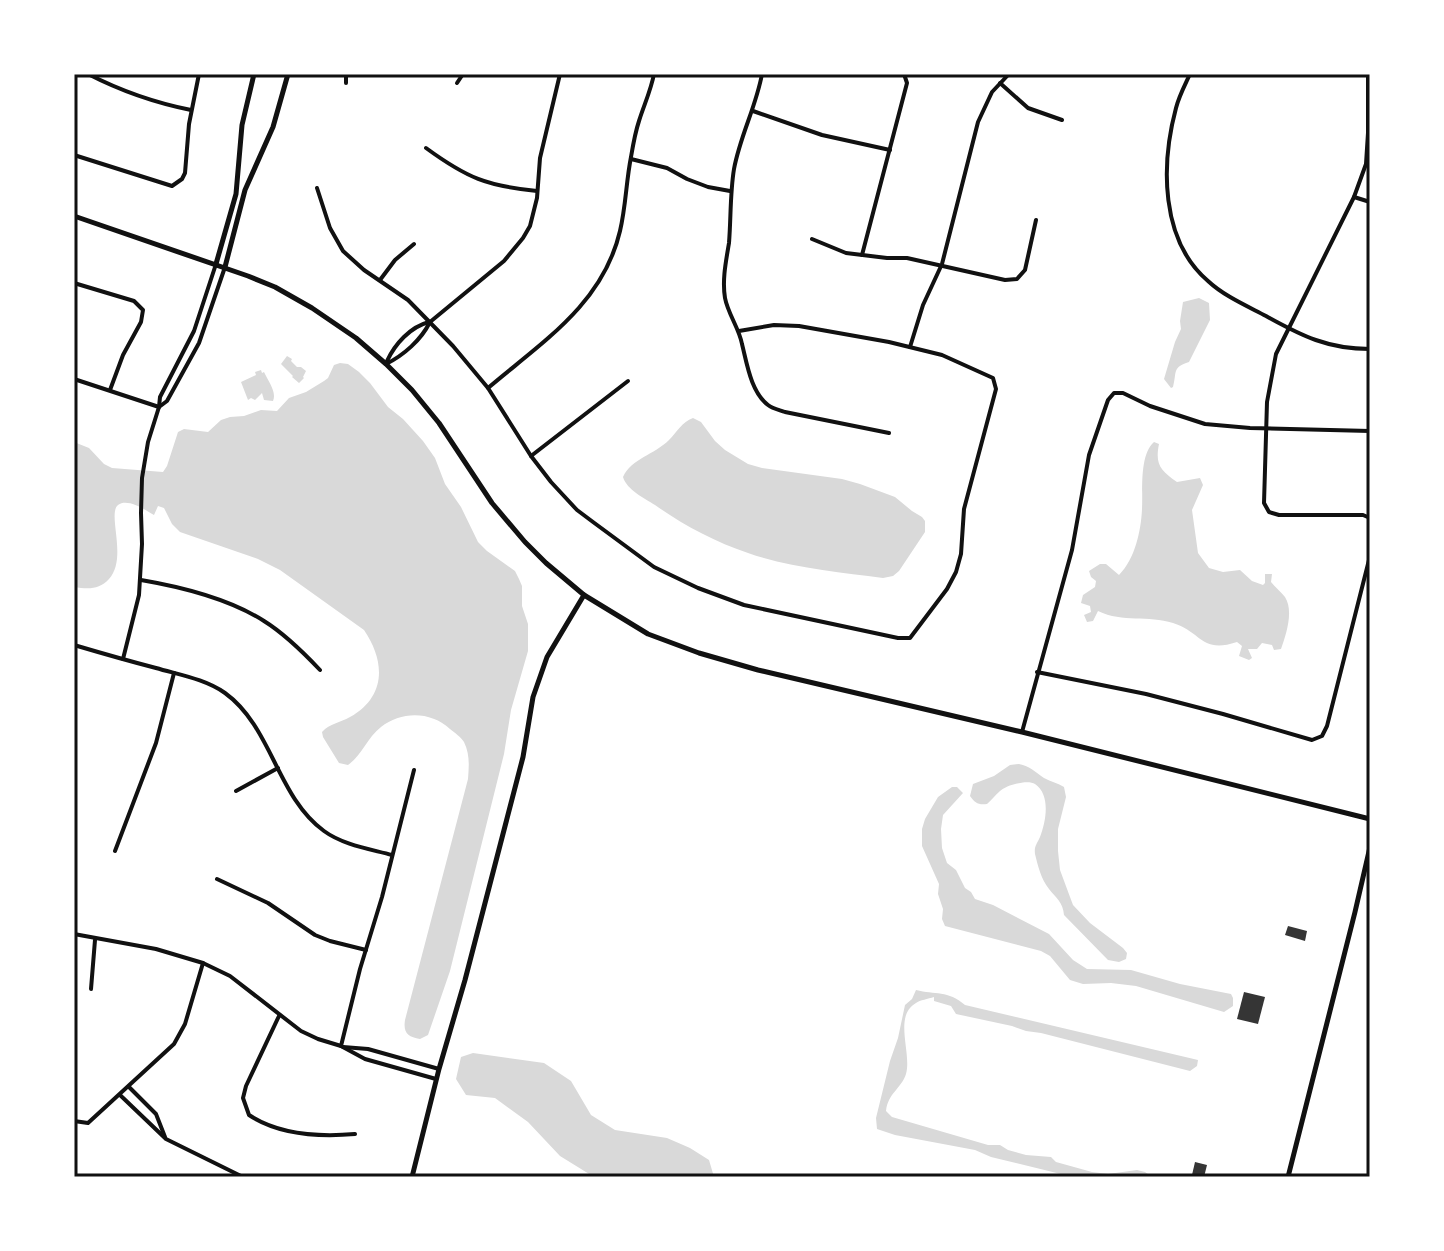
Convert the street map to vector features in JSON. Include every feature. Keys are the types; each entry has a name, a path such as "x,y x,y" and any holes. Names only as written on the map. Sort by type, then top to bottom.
{"street":[{"path":"88,74 161,104 191,110"},
{"path":"74,155 172,186 177,184 185,173 191,110 199,74"},
{"path":"123,659 141,580 144,461 160,397 194,331 236,194 242,125 254,74"},
{"path":"159,407 167,401 199,343 225,267 245,190 273,127 288,74"},
{"path":"346,74 346,83"},
{"path":"457,83 463,74"},
{"path":"386,364 400,357 424,333 430,322 504,261 530,226 535,213 540,158 560,74"},
{"path":"488,388 579,310 609,263 620,230 639,122 654,74"},
{"path":"762,74 734,167 724,275 725,298 739,331 750,374 759,395 769,406 889,433"},
{"path":"862,255 907,83 904,74"},
{"path":"910,347 923,305 942,264 978,122 992,92 1009,74"},
{"path":"1190,74 1176,106 1169,139 1167,179 1168,205 1178,238 1190,261 1208,282 1288,329 1330,346 1370,349"},
{"path":"1368,74 1366,164 1354,197 1276,354 1267,402 1264,503 1269,512 1279,515 1363,515 1370,518"},
{"path":"1000,83 1028,108 1062,120"},
{"path":"753,111 822,135 890,150"},
{"path":"426,148 470,177 508,188 537,191"},
{"path":"631,159 667,168 708,187 731,191"},
{"path":"317,188 330,228 343,251 364,270 408,300 430,322 488,388 531,456 561,494 593,522 654,567 744,605 910,638 956,572 961,554 964,509 996,389 993,378 942,355 799,326 774,325 739,331"},
{"path":"1354,197 1370,202"},
{"path":"74,216 275,287 356,338 386,364 433,414 506,520 546,563 584,595 648,634 758,670 1370,819"},
{"path":"812,239 846,253 907,258 1005,280 1017,279 1025,270 1036,220"},
{"path":"380,280 395,260 414,244"},
{"path":"74,283 134,301 143,310 141,322 123,355 110,390"},
{"path":"386,364 392,351 417,325 430,322"},
{"path":"74,379 159,407"},
{"path":"531,456 628,381"},
{"path":"1022,732 1072,550 1089,455 1108,400 1114,393 1123,393 1150,406 1205,424 1370,431"},
{"path":"1037,672 1146,694 1312,740 1322,736 1327,726 1370,556"},
{"path":"141,580 178,587 247,611 283,634 320,670"},
{"path":"412,1177 523,757 533,697 547,657 584,595"},
{"path":"74,645 212,685 226,694 255,727 301,808 312,821 325,833 343,842 392,855"},
{"path":"115,851 156,743 174,673"},
{"path":"236,791 278,768"},
{"path":"341,1046 414,770"},
{"path":"1288,1177 1370,847"},
{"path":"217,879 268,903 315,935 366,950"},
{"path":"74,934 156,949 203,963 230,976 301,1031 318,1039 439,1069"},
{"path":"91,989 95,939"},
{"path":"76,1122 88,1123 174,1044 185,1024 203,963"},
{"path":"279,1015 246,1086 243,1098 249,1115 269,1125 301,1133 326,1137 355,1134"},
{"path":"341,1046 365,1059 436,1079"},
{"path":"375,1062 378,1052"},
{"path":"129,1087 156,1114 166,1139"},
{"path":"120,1095 166,1139 243,1177"},
{"path":"139,1114 148,1106"}],"shaded area":[{"path":"1199,298 1209,303 1210,320 1189,362 1178,368 1171,388 1164,379 1181,329 1183,302"},
{"path":"287,356 297,367 306,371 299,383 281,364"},
{"path":"348,364 359,372 388,407 423,441 435,458 445,484 461,507 478,542 515,571 522,586 522,606 528,624 528,651 511,710 504,754 450,971 428,1035 420,1039 407,1034 405,1020 468,779 468,756 463,740 434,719 407,716 381,727 348,765 339,763 322,732 362,709 371,699 379,677 376,654 364,630 280,570 258,559 180,532 164,508 158,506 154,515 131,504 118,505 115,510 117,560 114,570 105,583 97,587 74,587 74,442 89,448 112,468 163,472 178,432 184,429 208,432 221,420 230,417 261,410 277,411 289,398 306,392 328,378 334,365"},
{"path":"261,370 273,390 273,401 264,400 262,393 255,400 248,400 241,382"},
{"path":"693,418 701,422 725,450 748,464 842,479 895,497 922,517 925,532 899,571 883,578 781,562 711,538 636,493 623,477 632,465 663,445"},
{"path":"1154,442 1159,444 1160,466 1171,478 1177,482 1200,478 1203,485 1192,510 1198,553 1209,568 1223,572 1240,570 1252,581 1263,585 1265,574 1272,574 1271,582 1285,597 1289,609 1281,649 1274,650 1272,645 1262,643 1257,649 1248,649 1252,658 1249,660 1239,656 1242,646 1237,642 1209,644 1173,623 1117,617 1098,611 1093,621 1087,622 1084,615 1091,612 1090,606 1081,603 1083,595 1095,587 1096,581 1089,571 1106,564 1119,575 1133,553 1139,535 1144,464"},
{"path":"1019,764 1064,787 1066,797 1058,829 1060,870 1073,905 1090,923 1123,948 1127,953 1126,959 1119,962 1108,960 1064,915 1061,903 1044,881 1035,851 1045,816 1045,801 1040,789 1035,784 1022,782 1003,789 987,804 977,803 970,796 973,784 994,776 1010,765"},
{"path":"952,787 963,793 943,815 942,848 947,863 956,870 975,899 1049,934 1073,960 1087,969 1131,970 1231,994 1233,1006 1224,1012 1136,986 1083,984 1070,980 1050,956 1041,951 945,926 938,894 939,884 922,846 922,829 938,797"},
{"path":"916,990 947,995 965,1005 1198,1060 1197,1066 1190,1071 956,1014 951,1006 934,1001 934,997 922,1000 909,1009 904,1026 906,1074 887,1105 886,1111 892,1117 988,1145 1000,1145 1026,1155 1051,1157 1056,1162 1092,1172 1108,1174 1137,1170 1152,1177 1073,1177 991,1157 975,1150 877,1129 876,1118 905,1005"},
{"path":"473,1053 544,1063 571,1081 591,1115 615,1130 667,1138 690,1148 709,1160 714,1177 594,1177 560,1156 528,1122 495,1098 466,1095 456,1079 461,1057"}],"building":[{"path":"1288,926 1307,931 1305,941 1285,935"},
{"path":"1244,992 1265,997 1258,1024 1237,1019"},
{"path":"1195,1162 1207,1165 1204,1177 1192,1175"}]}
